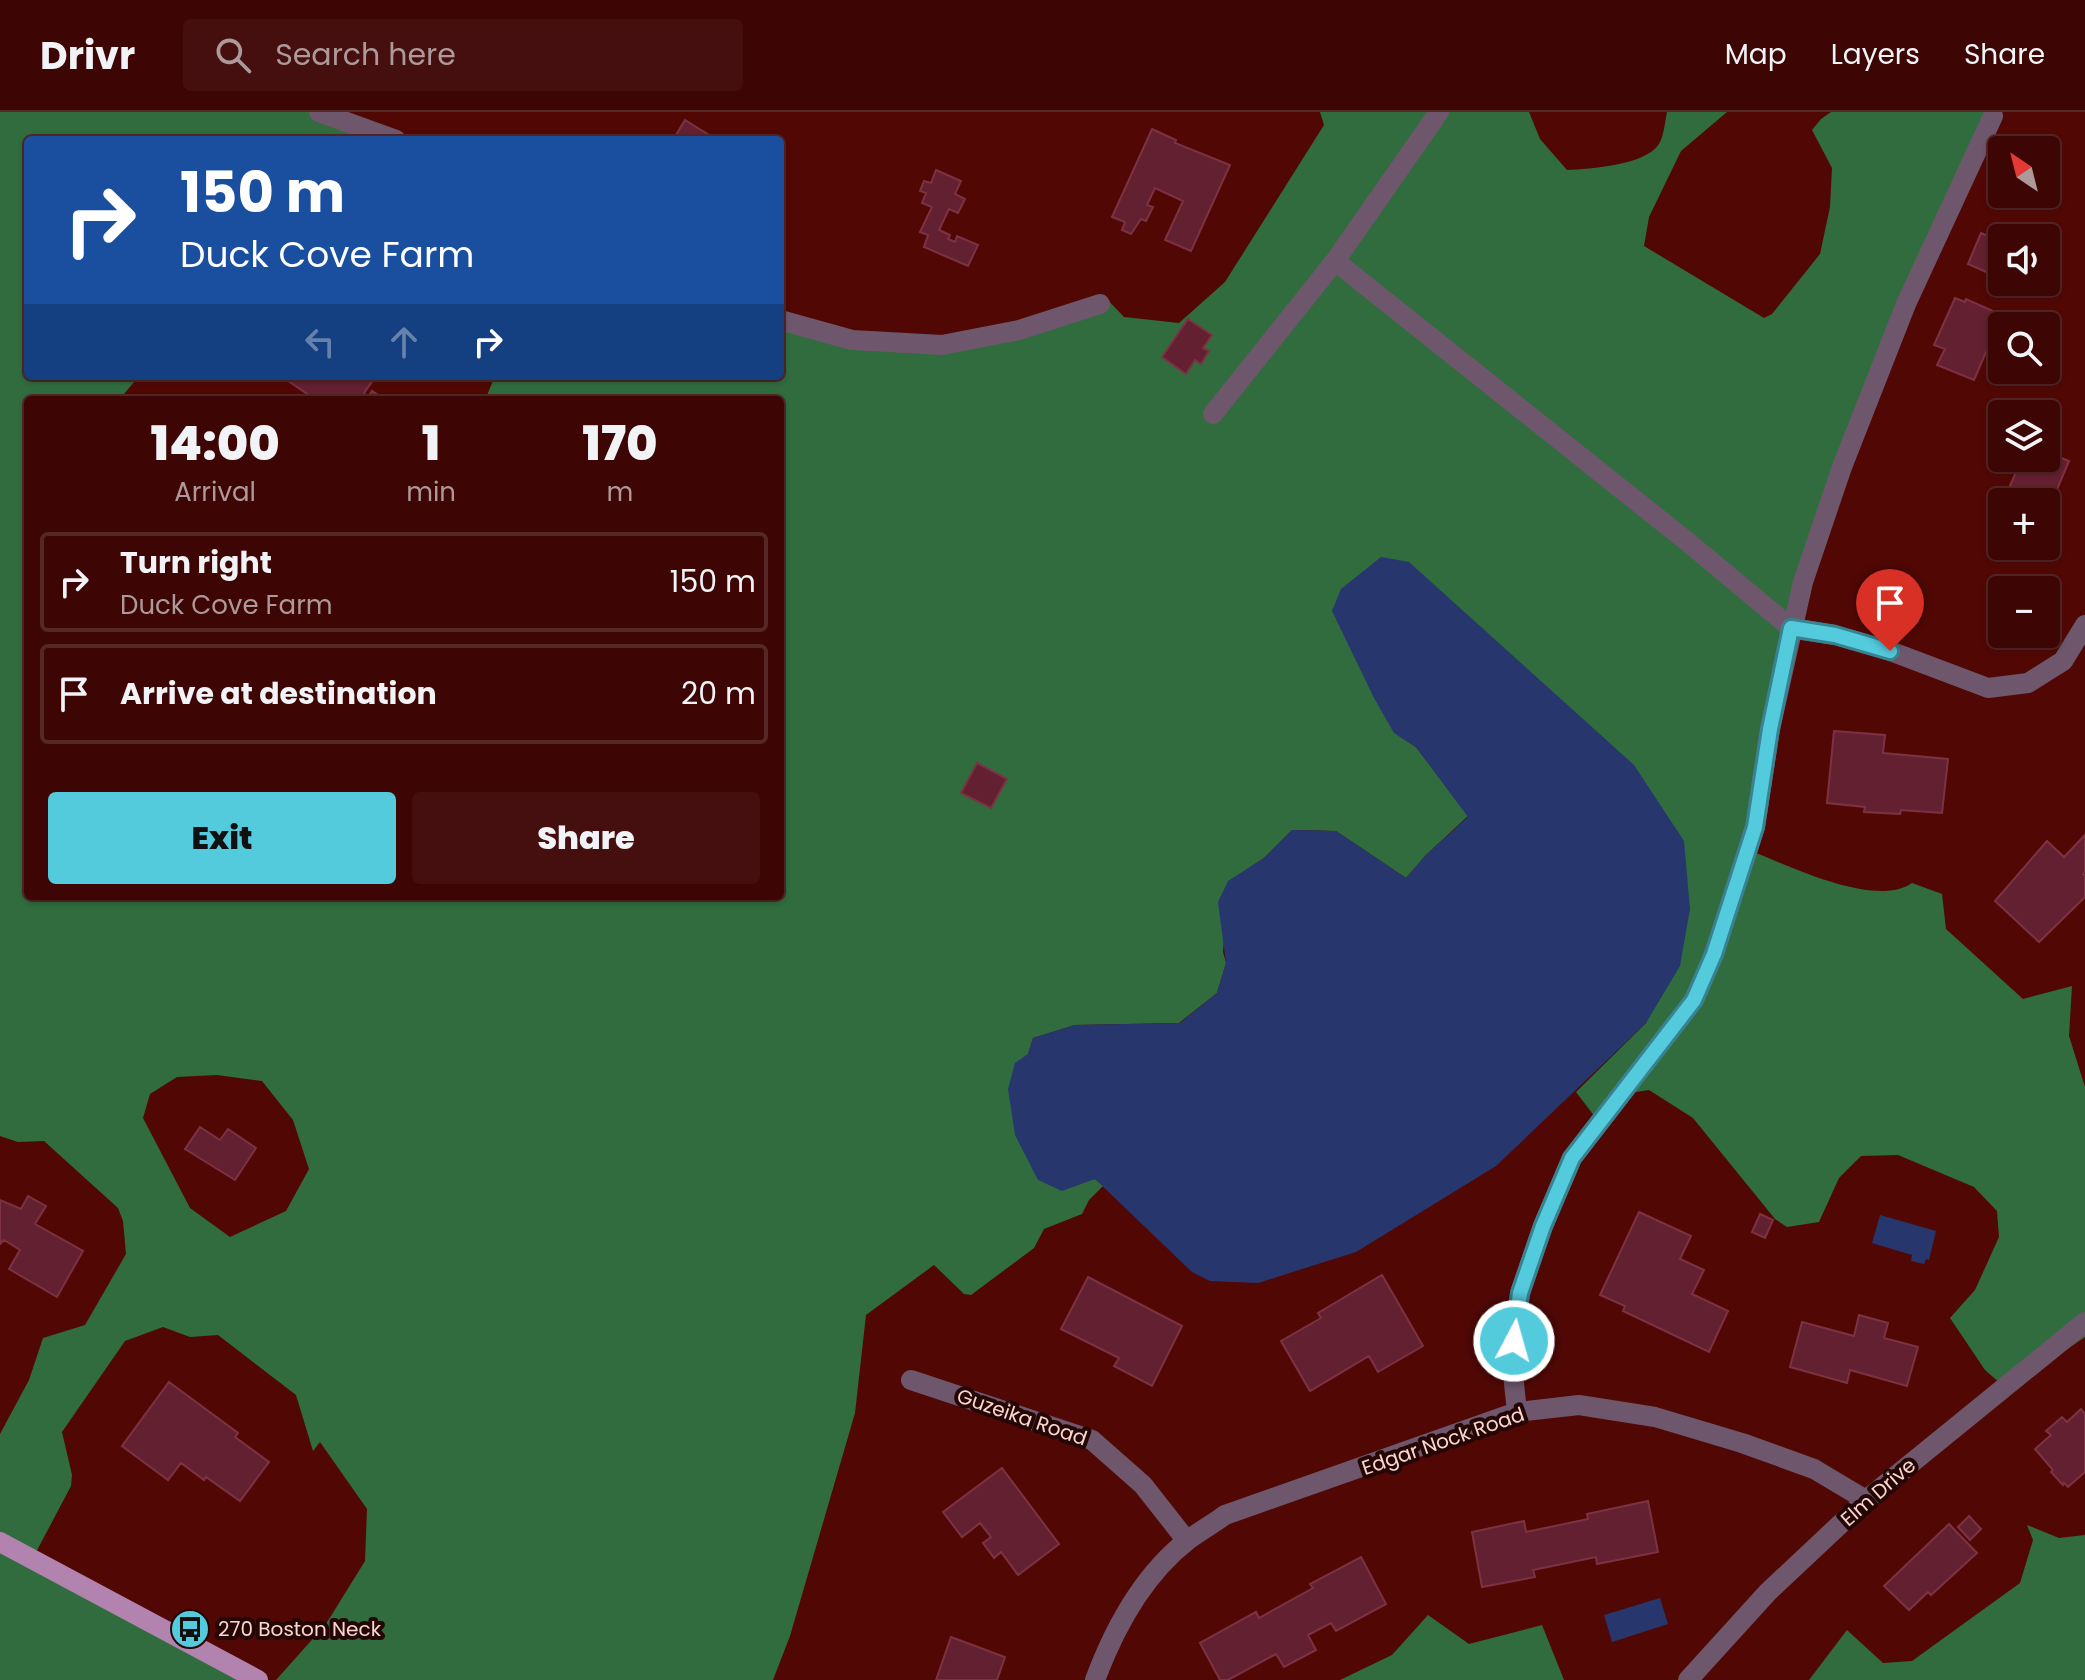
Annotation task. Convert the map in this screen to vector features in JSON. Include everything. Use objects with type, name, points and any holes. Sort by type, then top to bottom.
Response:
[{"type":"main road","points":[[0,1542],[258,1680]]},
{"type":"street","points":[[319,112],[385,136]]},
{"type":"street","points":[[1213,414],[1335,261],[1439,112]]},
{"type":"street","points":[[1517,1412],[1512,1364],[1520,1293],[1543,1226],[1572,1158],[1694,1000],[1714,954],[1755,827],[1770,729],[1803,582],[1842,467],[1906,304],[1993,113]]},
{"type":"street","points":[[1335,261],[1791,628],[1835,635],[1890,651],[1988,688],[2028,683],[2063,661],[2085,625]]},
{"type":"street","points":[[784,321],[852,340],[942,345],[1019,330],[1100,304]]},
{"type":"street","name":"Elm Drive","points":[[1688,1680],[1768,1592],[1866,1500],[2085,1322]]},
{"type":"street","name":"Guzeika Road","points":[[911,1380],[1092,1440],[1143,1485],[1187,1541]]},
{"type":"street","name":"Edgar Nock Road","points":[[1095,1680],[1107,1647],[1148,1580],[1187,1541],[1225,1515],[1517,1412],[1579,1405],[1655,1417],[1814,1469],[1866,1500]]},
{"type":"green space","points":[[0,112],[324,112],[387,136],[24,136],[24,380],[136,380],[122,396],[24,396],[24,900],[784,900],[784,396],[487,396],[493,380],[784,380],[784,320],[818,331],[944,343],[1104,296],[1124,317],[1179,323],[1225,282],[1324,125],[1320,112],[1529,112],[1540,139],[1567,170],[1617,164],[1642,157],[1661,141],[1667,112],[1727,112],[1681,151],[1649,217],[1644,246],[1764,318],[1772,314],[1820,254],[1830,207],[1832,168],[1812,130],[1821,119],[1831,112],[1990,112],[1836,467],[1749,850],[1808,874],[1854,888],[1896,890],[1912,883],[1942,894],[1946,929],[2023,999],[2072,986],[2069,1036],[2085,1087],[2085,1337],[2008,1390],[1985,1370],[1950,1318],[1975,1290],[1999,1237],[1997,1211],[1974,1187],[1898,1155],[1861,1156],[1839,1178],[1819,1222],[1787,1227],[1775,1219],[1693,1118],[1649,1090],[1617,1095],[1595,1117],[1576,1092],[1646,1023],[1690,909],[1394,733],[1416,747],[1468,816],[1406,878],[1336,831],[1292,830],[1264,858],[1228,882],[1223,952],[1226,963],[1217,993],[1179,1023],[1075,1025],[1033,1038],[1028,1054],[1095,1179],[1103,1186],[1089,1200],[1082,1214],[1044,1229],[1034,1248],[971,1295],[964,1294],[934,1265],[866,1315],[855,1413],[790,1636],[773,1680],[276,1680],[326,1624],[365,1561],[367,1509],[320,1442],[313,1451],[296,1395],[218,1335],[190,1337],[163,1327],[125,1341],[62,1432],[72,1475],[71,1486],[33,1558],[259,1680],[0,1680],[0,1434],[29,1380],[43,1338],[85,1325],[126,1254],[123,1221],[118,1208],[44,1141],[18,1142],[0,1136]],"holes":[[[217,1075],[262,1081],[293,1120],[309,1169],[286,1211],[230,1237],[190,1208],[143,1118],[150,1094],[177,1077]]]},
{"type":"green space","points":[[2027,1525],[2059,1538],[2085,1535],[2085,1680],[1809,1680],[1847,1630],[1883,1663],[1912,1661],[2020,1583],[2033,1540]]},
{"type":"green space","points":[[1428,1615],[1469,1644],[1542,1625],[1564,1680],[1340,1680],[1392,1655]]},
{"type":"water","points":[[1381,557],[1409,562],[1634,765],[1684,841],[1690,909],[1680,966],[1646,1023],[1496,1166],[1356,1252],[1258,1283],[1210,1281],[1192,1272],[1095,1179],[1062,1191],[1038,1180],[1015,1135],[1008,1089],[1015,1063],[1028,1054],[1033,1038],[1075,1025],[1180,1023],[1217,993],[1226,963],[1218,902],[1228,881],[1264,858],[1292,830],[1336,831],[1406,878],[1468,817],[1416,747],[1394,733],[1332,611],[1341,589]]},
{"type":"water","points":[[1880,1215],[1936,1231],[1929,1260],[1926,1259],[1924,1264],[1911,1261],[1912,1255],[1872,1243]]},
{"type":"water","points":[[1660,1598],[1668,1624],[1612,1642],[1604,1615]]},
{"type":"building","points":[[685,120],[711,136],[675,136]]},
{"type":"building","points":[[1152,129],[1176,140],[1175,143],[1230,165],[1191,251],[1165,240],[1183,201],[1155,188],[1147,205],[1153,207],[1146,221],[1141,219],[1131,234],[1122,230],[1125,222],[1112,217]]},
{"type":"building","points":[[936,170],[961,181],[955,194],[965,199],[958,213],[949,209],[939,230],[950,235],[948,239],[955,242],[957,236],[978,245],[968,266],[924,247],[928,235],[920,232],[932,207],[922,203],[926,193],[920,191],[924,181],[931,183]]},
{"type":"building","points":[[1981,233],[1988,236],[1988,273],[1968,264]]},
{"type":"building","points":[[1955,298],[1965,302],[1966,299],[1995,312],[1988,312],[1988,348],[1974,380],[1937,365],[1945,349],[1934,345]]},
{"type":"building","points":[[1188,319],[1212,335],[1203,348],[1209,351],[1201,364],[1195,360],[1186,374],[1162,357]]},
{"type":"building","points":[[287,380],[373,380],[364,393],[367,396],[310,396]]},
{"type":"building","points":[[2060,457],[2069,461],[2058,488],[2009,488],[2016,472],[2060,472]]},
{"type":"building","points":[[1834,731],[1885,735],[1883,753],[1948,759],[1942,813],[1901,810],[1900,814],[1864,812],[1865,807],[1827,803]]},
{"type":"building","points":[[977,763],[1007,779],[991,808],[961,793]]},
{"type":"building","points":[[2085,835],[2085,897],[2039,942],[1995,901],[2047,841],[2064,857]]},
{"type":"building","points":[[200,1127],[220,1140],[228,1129],[256,1148],[235,1180],[185,1149]]},
{"type":"building","points":[[28,1196],[46,1206],[35,1224],[83,1251],[57,1297],[9,1269],[20,1250],[4,1240],[0,1244],[0,1200],[21,1209]]},
{"type":"building","points":[[1639,1212],[1691,1236],[1680,1259],[1704,1270],[1692,1294],[1728,1311],[1709,1352],[1623,1311],[1625,1306],[1600,1295]]},
{"type":"building","points":[[1760,1214],[1773,1220],[1765,1238],[1752,1232]]},
{"type":"building","points":[[1382,1275],[1423,1346],[1378,1372],[1369,1356],[1310,1391],[1281,1341],[1321,1318],[1318,1313]]},
{"type":"building","points":[[1088,1277],[1182,1326],[1152,1386],[1114,1366],[1119,1358],[1061,1329]]},
{"type":"building","points":[[1859,1315],[1888,1323],[1884,1338],[1918,1347],[1907,1386],[1850,1370],[1847,1383],[1790,1367],[1802,1322],[1854,1336]]},
{"type":"building","points":[[169,1382],[238,1433],[235,1437],[269,1462],[240,1501],[181,1463],[168,1480],[122,1446]]},
{"type":"building","points":[[2081,1409],[2085,1414],[2085,1472],[2068,1487],[2051,1472],[2053,1470],[2035,1449],[2051,1435],[2046,1431],[2062,1417],[2067,1422]]},
{"type":"building","points":[[1002,1468],[1059,1544],[1018,1575],[1001,1552],[994,1558],[983,1543],[991,1537],[980,1523],[962,1537],[943,1512]]},
{"type":"building","points":[[1648,1501],[1658,1552],[1597,1564],[1596,1557],[1533,1570],[1535,1577],[1482,1587],[1472,1532],[1524,1521],[1526,1532],[1588,1519],[1587,1514]]},
{"type":"building","points":[[1969,1516],[1981,1529],[1970,1540],[1958,1527]]},
{"type":"building","points":[[1949,1524],[1977,1553],[1931,1595],[1928,1592],[1909,1610],[1884,1586]]},
{"type":"building","points":[[1361,1557],[1386,1604],[1336,1631],[1331,1623],[1308,1635],[1316,1650],[1284,1667],[1276,1654],[1228,1680],[1220,1680],[1200,1643],[1256,1612],[1259,1618],[1313,1588],[1310,1584]]},
{"type":"building","points":[[951,1637],[1005,1657],[997,1680],[936,1680]]},
{"type":"place","name":"270 Boston Neck","points":[[190,1629]]},
{"type":"route","points":[[1514,1341],[1520,1293],[1543,1226],[1572,1158],[1694,1000],[1714,954],[1755,827],[1770,729],[1791,628],[1835,635],[1890,651]]}]
